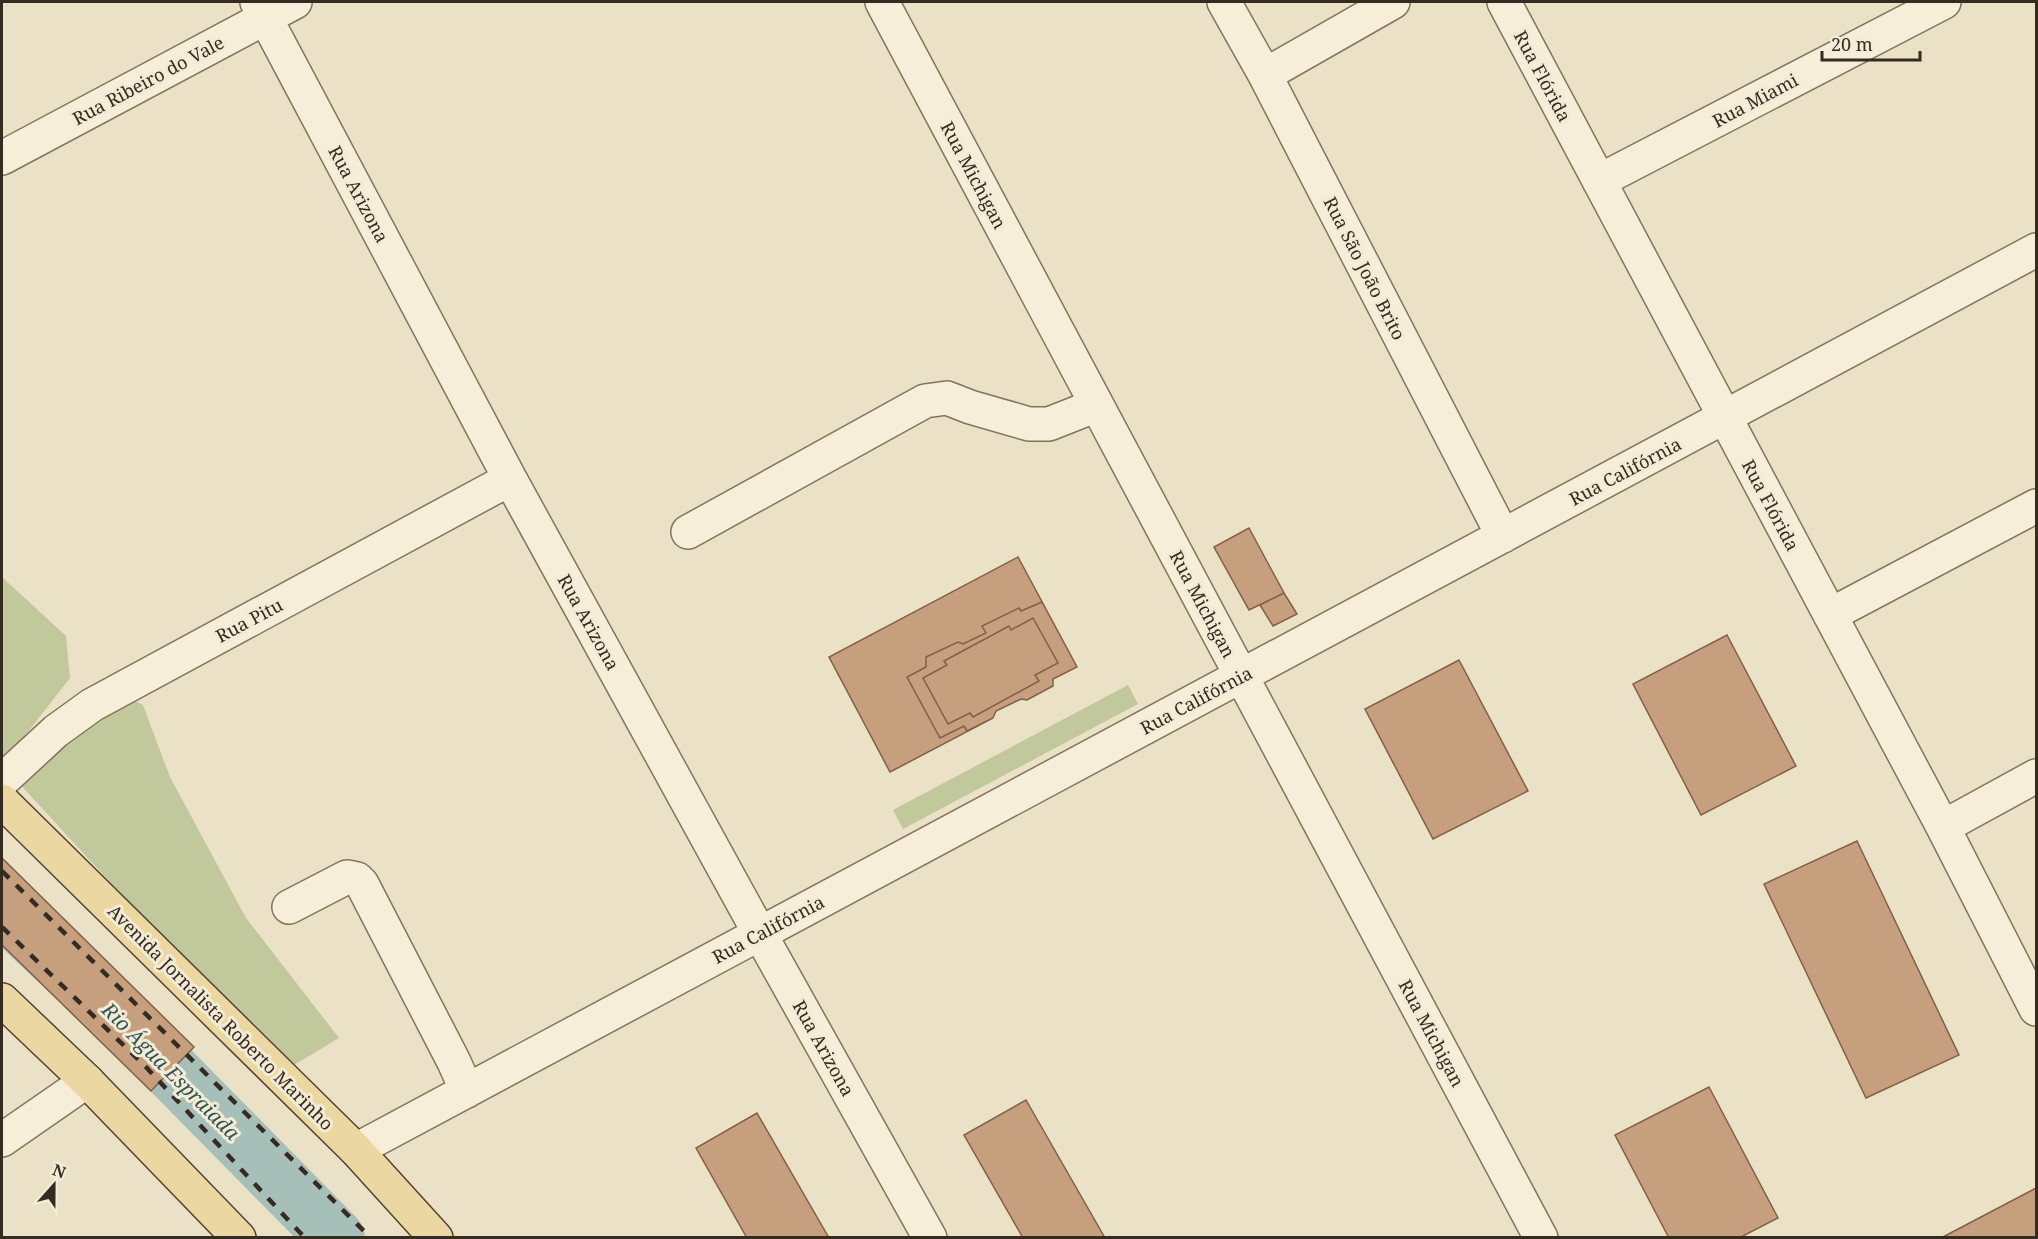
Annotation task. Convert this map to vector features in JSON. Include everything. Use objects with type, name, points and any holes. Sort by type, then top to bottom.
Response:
[{"type":"main road","name":"Avenida Jornalista Roberto Marinho","points":[[2,801],[356,1150],[436,1238]]},
{"type":"main road","points":[[2,999],[87,1081],[239,1238]]},
{"type":"street","name":"Rua Ribeiro do Vale","points":[[2,158],[261,9],[295,2]]},
{"type":"street","name":"Rua Michigan","points":[[882,2],[1541,1238]]},
{"type":"street","name":"Rua São João Brito","points":[[1224,2],[1265,75],[1503,536]]},
{"type":"street","points":[[1265,75],[1393,2]]},
{"type":"street","name":"Rua Flórida","points":[[1504,2],[1943,827],[2037,1010]]},
{"type":"street","name":"Rua Miami","points":[[1599,181],[1944,2]]},
{"type":"street","name":"Rua Arizona","points":[[261,9],[510,479],[930,1238]]},
{"type":"street","name":"Rua Califórnia","points":[[356,1150],[2037,250]]},
{"type":"street","points":[[688,532],[926,401],[947,398],[970,407],[1029,423],[1049,424],[1097,405]]},
{"type":"street","name":"Rua Pitu","points":[[2,781],[56,731],[92,705],[510,479]]},
{"type":"street","points":[[1830,615],[2037,506]]},
{"type":"street","points":[[1943,827],[2037,776]]},
{"type":"street","points":[[289,907],[347,876],[357,879],[362,884],[466,1091]]},
{"type":"street","points":[[2,1140],[87,1081]]},
{"type":"green space","points":[[2,577],[66,636],[70,678],[2,765]]},
{"type":"green space","points":[[1128,685],[1138,704],[903,829],[893,810]]},
{"type":"green space","points":[[126,696],[143,705],[170,777],[246,918],[339,1038],[284,1071],[16,780]]},
{"type":"building","points":[[1249,528],[1284,593],[1249,610],[1214,547]]},
{"type":"building","points":[[1018,557],[1077,667],[1053,679],[1053,686],[1027,700],[1021,699],[996,711],[993,718],[890,772],[829,657]]},
{"type":"building","points":[[1284,593],[1297,614],[1273,626],[1260,605]]},
{"type":"building","points":[[1042,602],[1077,667],[1053,679],[1053,686],[1027,700],[1021,699],[996,711],[993,718],[967,731],[964,726],[940,738],[907,677],[926,667],[926,657],[958,642],[963,644],[986,633],[982,626],[1019,608],[1021,611]]},
{"type":"building","points":[[1033,618],[1058,663],[1035,675],[1039,681],[973,717],[970,713],[948,724],[923,678],[947,665],[944,661],[1009,626],[1011,630]]},
{"type":"building","points":[[1727,635],[1796,766],[1701,815],[1633,684]]},
{"type":"building","points":[[1459,660],[1528,791],[1433,839],[1365,709]]},
{"type":"building","points":[[1857,841],[1959,1055],[1866,1098],[1764,884]]},
{"type":"building","points":[[2,858],[194,1047],[151,1091],[2,945]]},
{"type":"building","points":[[1709,1087],[1778,1218],[1739,1238],[1669,1238],[1615,1135]]},
{"type":"building","points":[[1026,1100],[1105,1238],[1023,1238],[964,1135]]},
{"type":"building","points":[[757,1113],[829,1238],[747,1238],[696,1148]]},
{"type":"building","points":[[2036,1188],[2036,1238],[1941,1238]]},
{"type":"waterway","name":"Rio Água Espraiada","points":[[2,908],[116,1015],[336,1238]]},
{"type":"railway","points":[[2,871],[371,1238]]},
{"type":"railway","points":[[2,927],[146,1067],[305,1238]]}]
